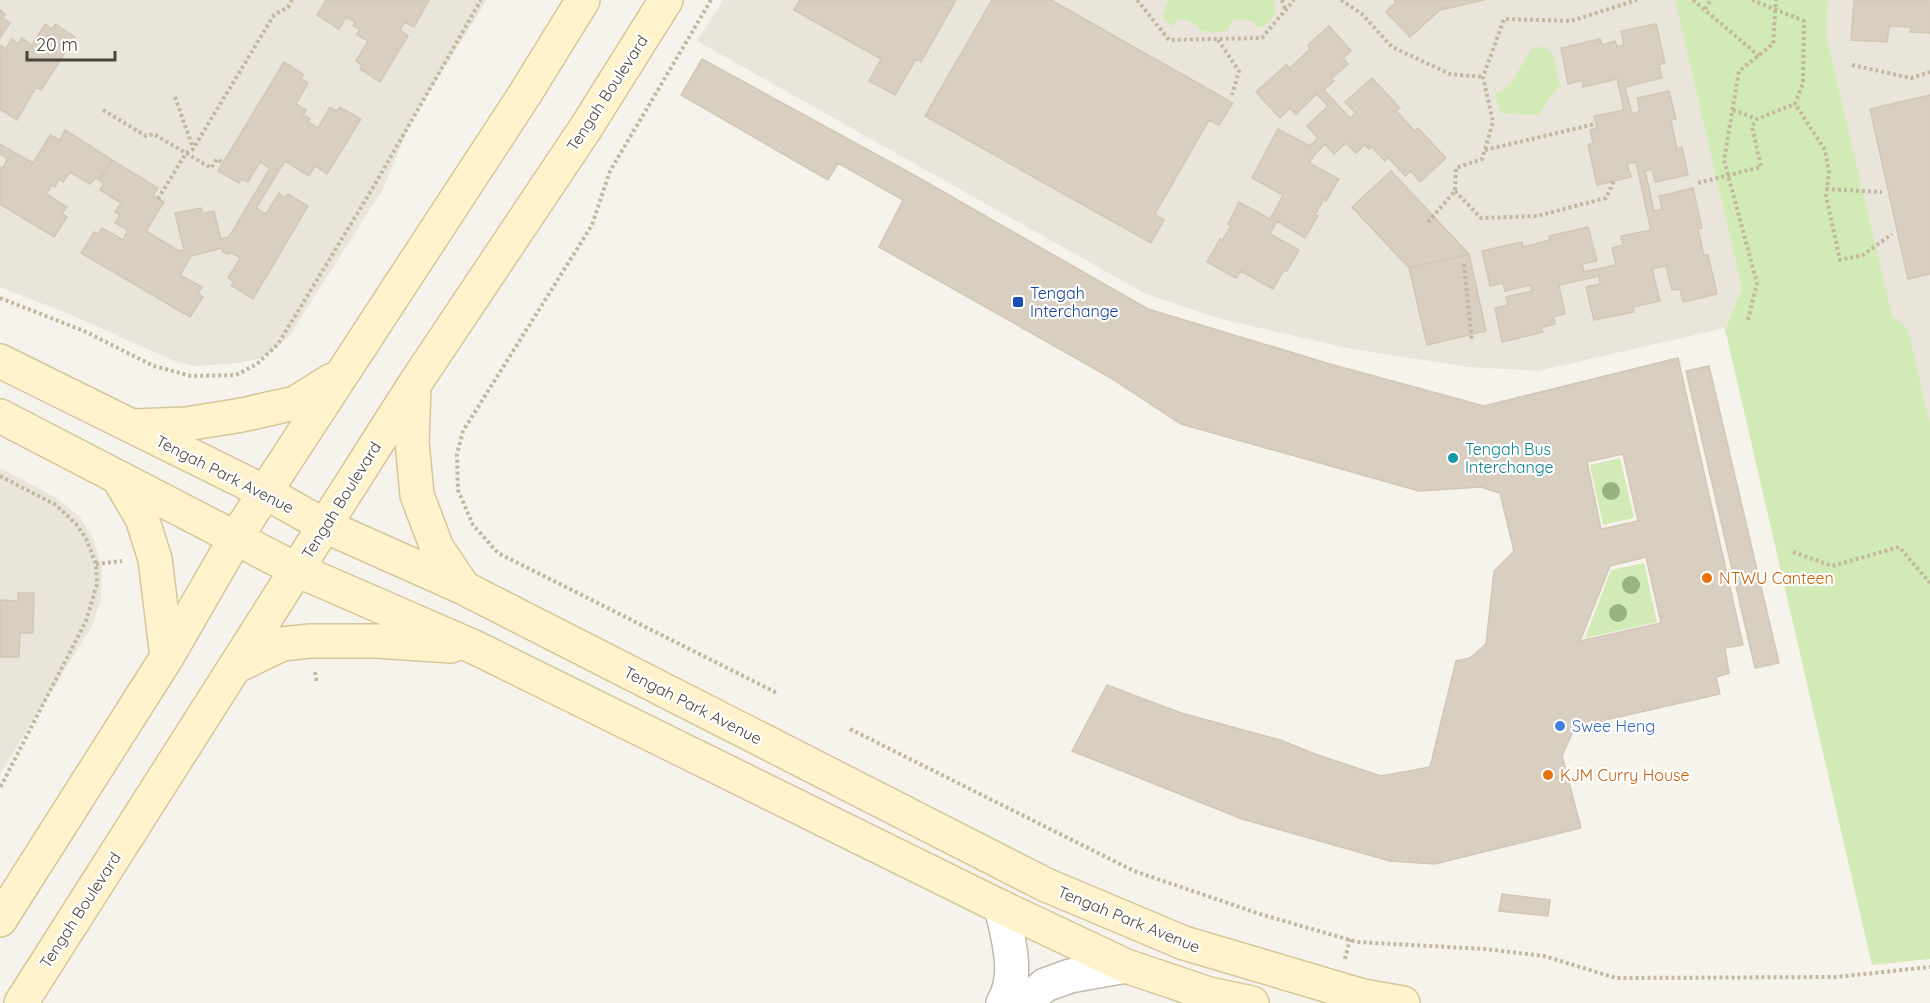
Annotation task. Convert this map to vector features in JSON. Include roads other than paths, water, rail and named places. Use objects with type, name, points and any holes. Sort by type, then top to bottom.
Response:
[{"type":"street","points":[[0,920],[167,657],[235,539],[339,376],[525,94],[583,0]]},
{"type":"street","name":"Tengah Boulevard","points":[[21,1003],[414,385],[587,126],[666,0]]},
{"type":"street","name":"Tengah Park Avenue","points":[[0,361],[265,492],[325,526],[464,588],[1046,885],[1184,943],[1363,996],[1403,1003]]},
{"type":"street","points":[[130,426],[186,424],[295,403],[339,376]]},
{"type":"street","points":[[414,385],[411,442],[417,495],[437,548],[464,588]]},
{"type":"street","points":[[0,416],[297,570],[474,647],[1001,907],[1126,966],[1209,994],[1252,1003]]},
{"type":"street","points":[[119,478],[142,518],[154,559],[167,657]]},
{"type":"street","points":[[237,666],[282,644],[310,641],[376,641],[474,647]]},
{"type":"street","points":[[1001,907],[1012,955],[1010,992],[1003,1003]]},
{"type":"street","points":[[1024,1003],[1046,985],[1070,976],[1126,966]]},
{"type":"place","name":"Tengah Interchange","points":[[1018,302]]},
{"type":"place","name":"Tengah Bus Interchange","points":[[1453,458]]},
{"type":"place","name":"NTWU Canteen","points":[[1707,578]]},
{"type":"place","name":"Swee Heng","points":[[1560,726]]},
{"type":"place","name":"KJM Curry House","points":[[1548,775]]}]
